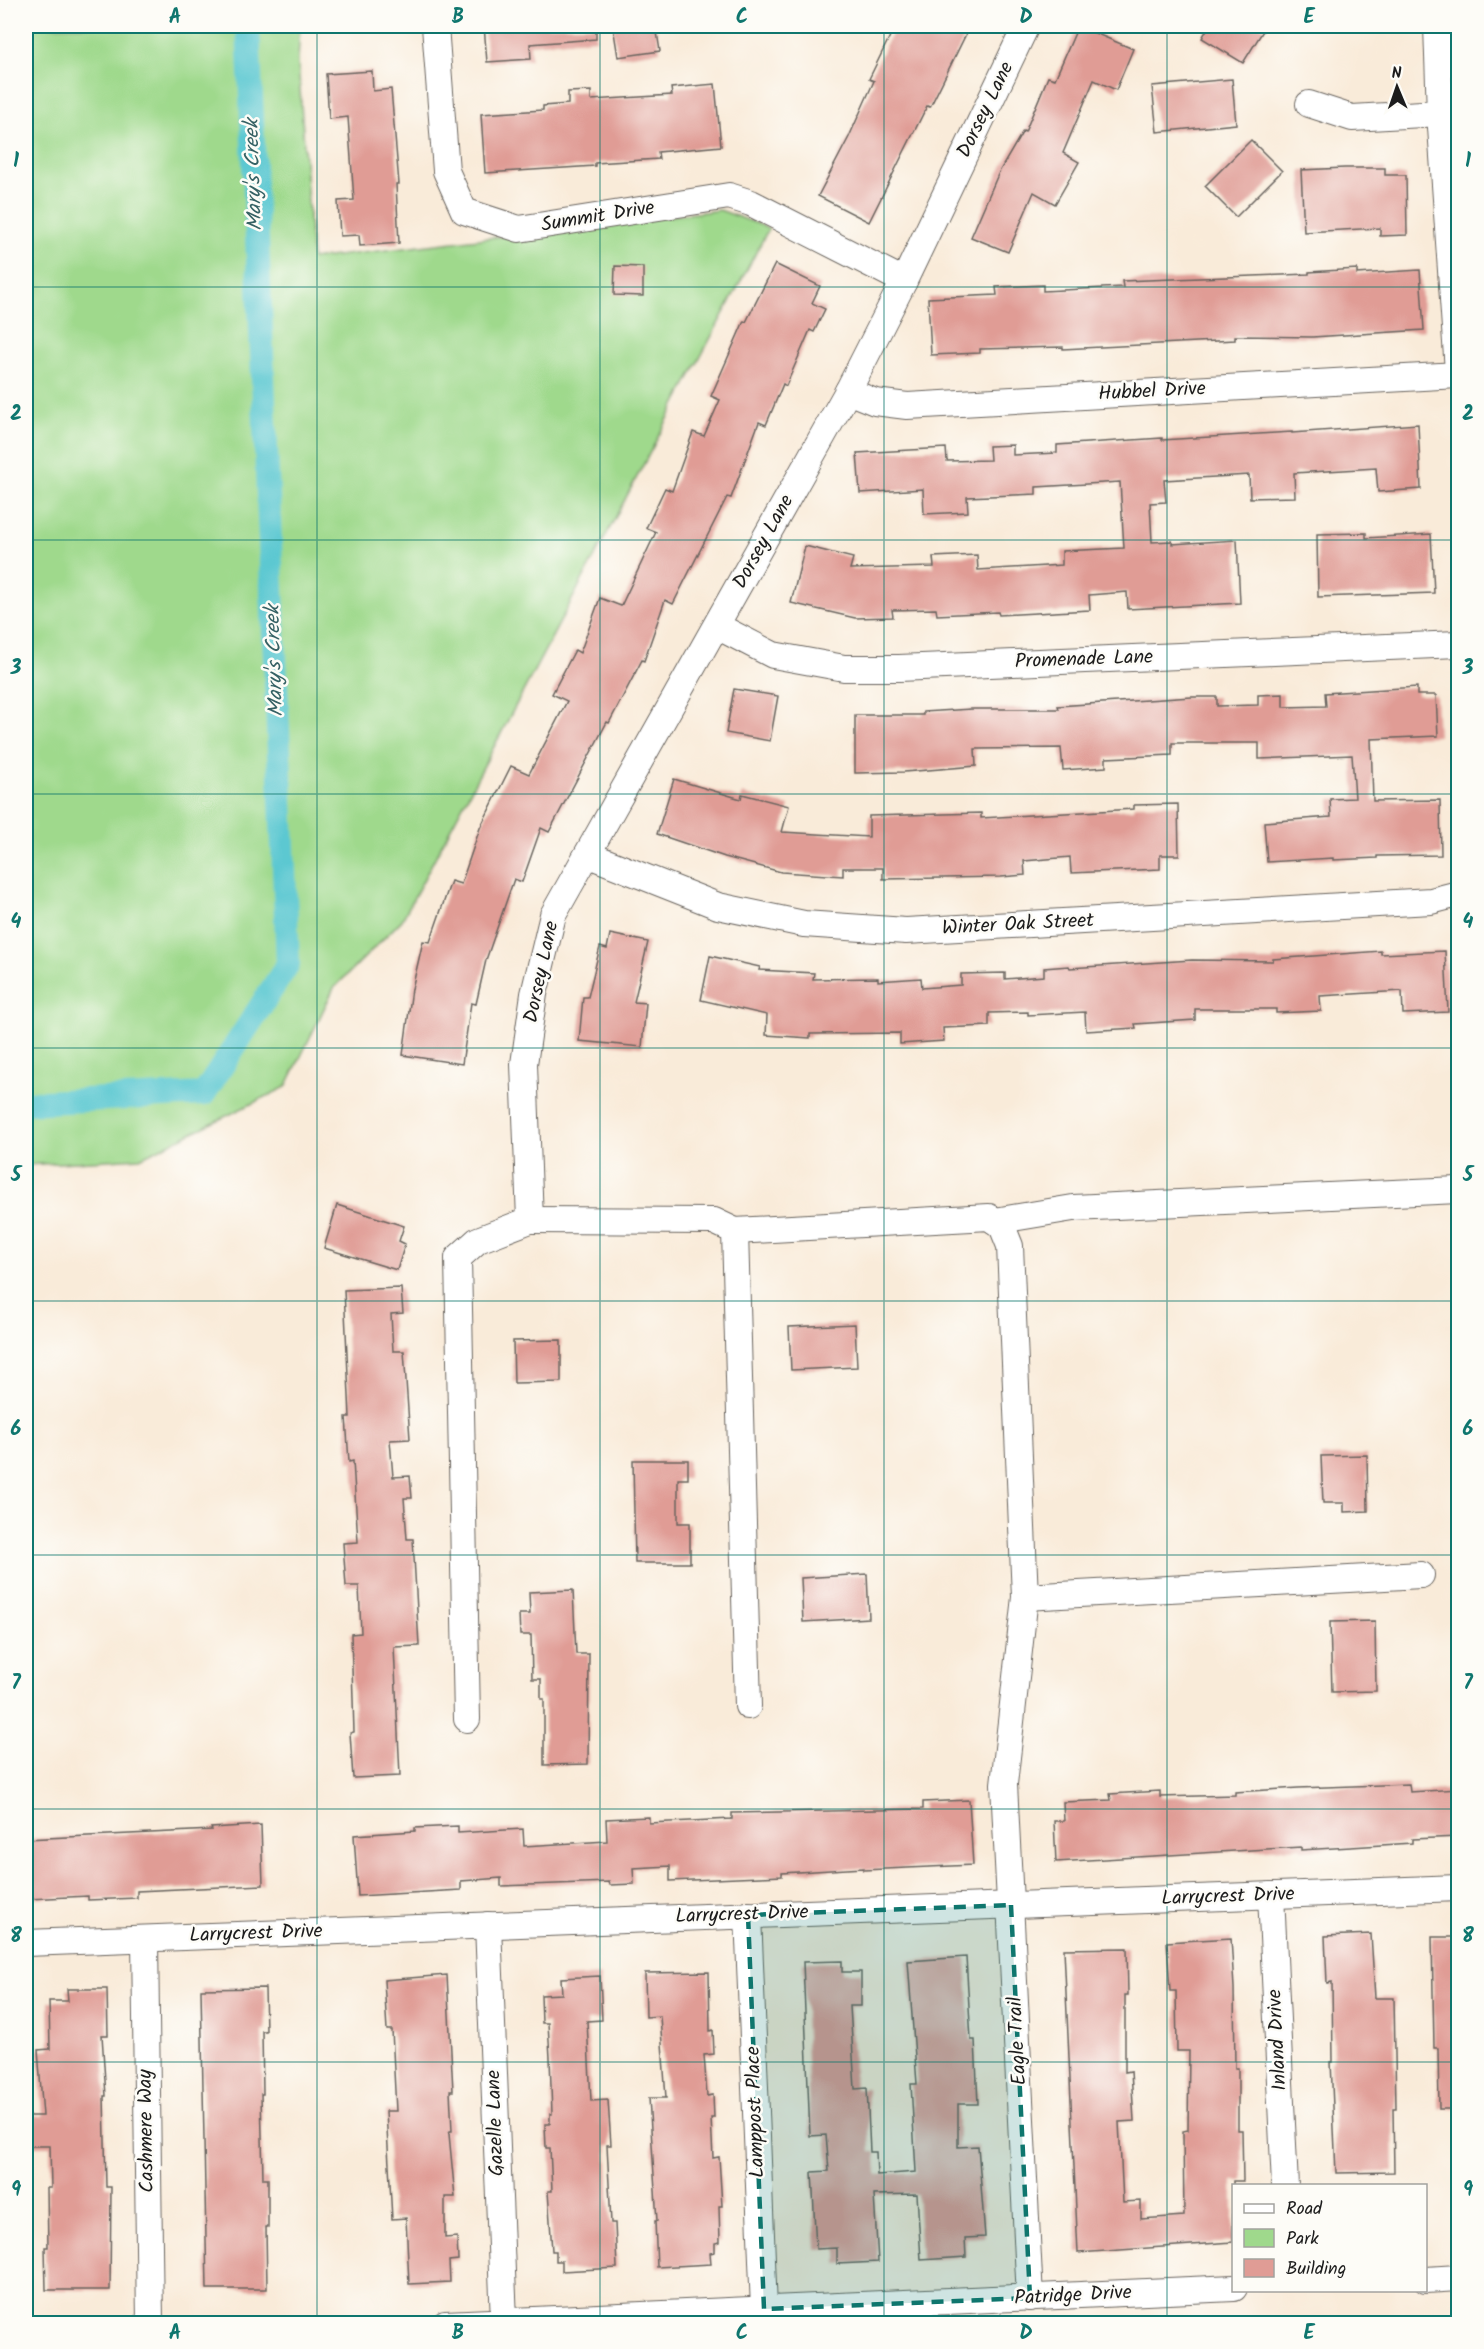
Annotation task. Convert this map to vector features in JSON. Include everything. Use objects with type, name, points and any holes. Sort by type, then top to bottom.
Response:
[{"type":"street","name":"Summit Drive","points":[[435,26],[446,171],[464,211],[519,229],[729,196],[751,203],[904,281]]},
{"type":"street","name":"Dorsey Lane","points":[[530,1220],[524,1064],[534,994],[553,915],[848,391],[904,281],[1026,26]]},
{"type":"street","points":[[1437,26],[1440,113],[1458,370]]},
{"type":"street","points":[[1309,104],[1352,118],[1440,113]]},
{"type":"street","name":"Hubbel Drive","points":[[848,391],[875,402],[907,406],[1458,375]]},
{"type":"street","name":"Promenade Lane","points":[[717,626],[772,655],[844,668],[1458,644]]},
{"type":"street","name":"Winter Oak Street","points":[[588,855],[718,906],[804,924],[906,931],[1431,901],[1458,894]]},
{"type":"street","points":[[467,1719],[458,1258],[478,1240],[530,1220],[714,1221],[735,1231],[989,1217],[995,1221],[1073,1208],[1458,1190]]},
{"type":"street","name":"Eagle Trail","points":[[995,1221],[1002,1226],[1010,1246],[1026,1597],[1004,1784],[1030,2298]]},
{"type":"street","points":[[735,1231],[748,1706]]},
{"type":"street","points":[[1026,1597],[1421,1575]]},
{"type":"street","name":"Larrycrest Drive","points":[[26,1943],[1458,1888]]},
{"type":"street","name":"Inland Drive","points":[[1271,1895],[1285,2184]]},
{"type":"street","name":"Lamppost Place","points":[[748,1915],[764,2309]]},
{"type":"street","name":"Gazelle Lane","points":[[488,1925],[504,2321]]},
{"type":"street","name":"Cashmere Way","points":[[145,1939],[150,2324]]},
{"type":"street","points":[[1427,2280],[1458,2278]]},
{"type":"street","name":"Patridge Drive","points":[[445,2324],[1232,2288]]},
{"type":"highlighted area","points":[[1011,1905],[1030,2298],[764,2309],[748,1915]]},
{"type":"green space","points":[[26,26],[300,26],[298,61],[312,259],[720,210],[769,228],[402,920],[334,988],[286,1087],[140,1158],[26,1165]]},
{"type":"building","points":[[484,26],[596,26],[596,39],[530,44],[531,59],[487,62]]},
{"type":"building","points":[[613,26],[656,26],[660,51],[618,57]]},
{"type":"building","points":[[895,26],[970,26],[869,222],[818,196],[849,137],[874,81],[869,79]]},
{"type":"building","points":[[1078,26],[1133,49],[1116,90],[1094,80],[1063,153],[1079,162],[1055,204],[1034,192],[1008,252],[971,237],[999,172],[1023,131],[1025,132],[1048,77],[1055,79]]},
{"type":"building","points":[[1209,26],[1266,26],[1243,63],[1202,38]]},
{"type":"building","points":[[372,71],[373,91],[391,89],[399,184],[396,184],[399,243],[360,246],[359,235],[340,236],[338,201],[354,200],[348,117],[329,119],[326,74]]},
{"type":"building","points":[[1232,79],[1236,124],[1157,132],[1152,86]]},
{"type":"building","points":[[715,84],[721,146],[658,152],[659,159],[595,163],[595,166],[485,173],[481,114],[543,110],[543,106],[568,104],[568,92],[591,91],[591,100],[672,95],[671,88]]},
{"type":"building","points":[[1251,140],[1282,171],[1236,217],[1205,186]]},
{"type":"building","points":[[1385,168],[1385,175],[1406,175],[1407,235],[1380,236],[1380,228],[1304,232],[1301,170]]},
{"type":"building","points":[[775,264],[820,286],[812,303],[825,309],[814,332],[810,330],[786,386],[783,384],[766,425],[759,422],[731,498],[727,497],[673,604],[665,600],[644,661],[642,660],[609,723],[607,722],[549,832],[541,828],[522,882],[514,879],[486,960],[476,1004],[471,1003],[462,1064],[403,1055],[412,989],[423,941],[430,942],[451,881],[461,884],[480,828],[511,766],[529,774],[567,701],[552,694],[575,650],[580,653],[600,598],[621,606],[656,532],[646,528],[665,488],[672,491],[693,432],[704,436],[720,400],[711,396],[744,321],[746,322]]},
{"type":"building","points":[[615,266],[643,267],[643,296],[614,295]]},
{"type":"building","points":[[1357,269],[1357,274],[1420,270],[1424,330],[1312,337],[1235,336],[1235,340],[1063,349],[1063,347],[980,349],[980,353],[931,355],[928,298],[997,295],[996,287],[1043,285],[1043,291],[1123,287],[1122,281],[1309,274],[1309,272]]},
{"type":"building","points":[[1418,424],[1421,489],[1378,492],[1376,468],[1294,473],[1295,497],[1250,498],[1249,475],[1164,480],[1166,502],[1150,503],[1152,542],[1172,541],[1172,544],[1237,540],[1240,603],[1128,609],[1127,592],[1089,595],[1090,610],[999,615],[998,612],[937,615],[936,609],[892,610],[893,617],[855,618],[791,603],[805,546],[853,558],[850,569],[934,567],[933,557],[977,555],[978,570],[1062,565],[1062,551],[1124,548],[1120,482],[1036,487],[1036,494],[967,497],[968,512],[924,514],[923,489],[860,493],[857,453],[946,448],[947,461],[990,460],[989,446],[1013,445],[1013,455],[1057,453],[1057,445]]},
{"type":"building","points":[[1366,533],[1366,538],[1431,534],[1434,593],[1318,597],[1317,534]]},
{"type":"building","points":[[1417,687],[1417,695],[1436,695],[1438,736],[1371,739],[1373,801],[1440,800],[1441,855],[1267,862],[1264,822],[1331,817],[1330,799],[1355,798],[1352,755],[1259,759],[1259,743],[1172,743],[1172,755],[1106,758],[1106,767],[1063,770],[1061,748],[975,749],[976,766],[904,772],[855,773],[855,715],[923,715],[923,712],[972,709],[1059,709],[1058,706],[1192,697],[1217,697],[1217,706],[1258,705],[1258,695],[1283,694],[1283,707],[1326,706],[1325,693]]},
{"type":"building","points":[[734,689],[778,696],[770,741],[726,733]]},
{"type":"building","points":[[674,779],[741,799],[742,794],[789,806],[782,832],[869,837],[869,816],[981,813],[981,818],[1134,809],[1134,805],[1178,804],[1179,855],[1160,855],[1160,869],[1071,873],[1070,857],[1024,861],[1025,875],[1001,877],[883,879],[883,868],[843,868],[843,876],[781,872],[725,857],[657,834]]},
{"type":"building","points":[[610,934],[648,942],[634,1002],[646,1003],[642,1047],[579,1041],[583,997],[588,997],[600,947],[607,949]]},
{"type":"building","points":[[1381,951],[1381,954],[1445,951],[1448,1012],[1403,1014],[1402,991],[1320,996],[1321,1011],[1276,1013],[1276,1009],[1195,1009],[1195,1020],[1135,1024],[1136,1028],[1086,1031],[1085,1012],[1028,1015],[1028,1012],[989,1013],[989,1026],[943,1028],[944,1041],[900,1044],[900,1033],[810,1034],[810,1038],[766,1035],[767,1015],[701,1000],[710,956],[760,967],[759,970],[814,973],[813,979],[878,978],[878,981],[921,978],[922,988],[961,985],[961,974],[1005,973],[1005,979],[1044,976],[1044,968],[1069,966],[1070,968],[1192,960],[1273,961],[1273,959]]},
{"type":"building","points":[[337,1205],[404,1226],[399,1241],[405,1244],[397,1270],[324,1248]]},
{"type":"building","points":[[401,1288],[403,1313],[391,1314],[393,1351],[404,1351],[410,1439],[390,1440],[393,1477],[410,1476],[412,1498],[404,1498],[407,1539],[413,1539],[419,1646],[394,1647],[400,1776],[353,1778],[350,1733],[354,1732],[351,1634],[361,1633],[359,1586],[346,1586],[343,1543],[358,1542],[353,1461],[349,1462],[346,1417],[350,1417],[344,1290]]},
{"type":"building","points":[[855,1324],[857,1367],[791,1370],[789,1327]]},
{"type":"building","points":[[561,1340],[561,1382],[514,1383],[513,1341]]},
{"type":"building","points":[[1367,1455],[1368,1511],[1344,1512],[1344,1503],[1323,1503],[1321,1456]]},
{"type":"building","points":[[633,1460],[688,1460],[688,1479],[678,1479],[678,1523],[690,1523],[690,1563],[635,1563]]},
{"type":"building","points":[[867,1574],[869,1618],[803,1622],[801,1578]]},
{"type":"building","points":[[573,1590],[576,1654],[589,1654],[588,1764],[544,1765],[544,1699],[541,1699],[541,1679],[532,1679],[531,1635],[520,1635],[519,1614],[530,1614],[529,1592]]},
{"type":"building","points":[[1375,1621],[1376,1691],[1332,1692],[1330,1622]]},
{"type":"building","points":[[1409,1784],[1410,1792],[1458,1789],[1458,1837],[1412,1839],[1412,1843],[1351,1847],[1301,1850],[1301,1847],[1056,1862],[1054,1821],[1064,1821],[1063,1802],[1111,1800],[1110,1794],[1160,1791],[1160,1797],[1235,1795],[1235,1792],[1298,1788]]},
{"type":"building","points":[[969,1800],[973,1865],[863,1870],[863,1868],[782,1873],[782,1876],[670,1881],[670,1866],[633,1868],[634,1884],[610,1885],[609,1882],[501,1886],[501,1878],[461,1881],[461,1890],[358,1896],[354,1835],[458,1826],[458,1833],[523,1829],[524,1846],[607,1841],[606,1819],[649,1817],[649,1823],[732,1819],[732,1813],[923,1809],[923,1802]]},
{"type":"building","points":[[261,1825],[263,1885],[137,1891],[137,1898],[88,1900],[88,1896],[29,1899],[26,1839],[212,1830],[211,1828]]},
{"type":"building","points":[[1371,1934],[1375,1998],[1394,1998],[1396,2108],[1393,2108],[1394,2172],[1336,2173],[1331,2062],[1333,2062],[1332,1982],[1327,1983],[1325,1936]]},
{"type":"building","points":[[1432,1937],[1458,1937],[1458,2109],[1439,2109],[1438,2048],[1434,2048]]},
{"type":"building","points":[[1231,1938],[1235,2068],[1238,2068],[1238,2130],[1242,2130],[1243,2181],[1233,2181],[1232,2184],[1232,2242],[1078,2253],[1064,1949],[1127,1948],[1125,2072],[1131,2071],[1134,2121],[1119,2122],[1123,2202],[1141,2201],[1141,2219],[1184,2216],[1183,2131],[1188,2130],[1189,2051],[1177,2051],[1176,1991],[1170,1991],[1167,1942]]},
{"type":"building","points":[[966,1957],[971,2040],[975,2040],[978,2104],[958,2104],[958,2147],[978,2146],[985,2237],[965,2238],[966,2257],[921,2260],[917,2194],[874,2195],[878,2262],[837,2264],[837,2248],[816,2249],[812,2172],[829,2171],[826,2135],[810,2136],[803,1962],[842,1961],[842,1972],[861,1972],[861,2006],[850,2006],[855,2089],[867,2088],[870,2152],[876,2152],[877,2175],[916,2172],[911,2084],[917,2084],[908,1961]]},
{"type":"building","points":[[709,1972],[710,2031],[713,2030],[714,2054],[704,2055],[707,2096],[713,2095],[714,2118],[711,2118],[713,2158],[719,2157],[722,2206],[719,2206],[720,2242],[715,2243],[715,2252],[710,2253],[711,2264],[657,2267],[655,2221],[657,2221],[649,2098],[666,2098],[660,2016],[646,2017],[645,1973]]},
{"type":"building","points":[[447,1975],[453,2091],[450,2091],[452,2131],[449,2134],[455,2197],[445,2197],[445,2238],[457,2237],[458,2260],[449,2261],[450,2282],[409,2284],[406,2218],[392,2219],[386,2111],[396,2111],[392,2030],[387,2030],[384,1980]]},
{"type":"building","points":[[600,1976],[602,2020],[587,2021],[591,2101],[608,2100],[611,2145],[607,2145],[611,2223],[615,2223],[617,2268],[562,2271],[562,2261],[556,2261],[556,2251],[552,2251],[548,2191],[552,2191],[550,2148],[546,2148],[545,2124],[550,2124],[550,2114],[552,2114],[550,2058],[548,2023],[542,2023],[541,1995],[562,1994],[561,1978]]},
{"type":"building","points":[[265,1988],[266,2031],[262,2031],[263,2094],[261,2094],[263,2179],[268,2179],[267,2289],[207,2289],[201,1989]]},
{"type":"building","points":[[67,1989],[107,1989],[108,2035],[102,2035],[106,2096],[104,2096],[106,2187],[111,2187],[110,2290],[46,2290],[45,2247],[48,2247],[47,2188],[51,2188],[50,2146],[28,2146],[28,2116],[43,2116],[38,2050],[50,2049],[49,2001],[68,2001]]},
{"type":"waterway","name":"Mary's Creek","points":[[26,1103],[204,1094],[288,964],[248,26]]}]
